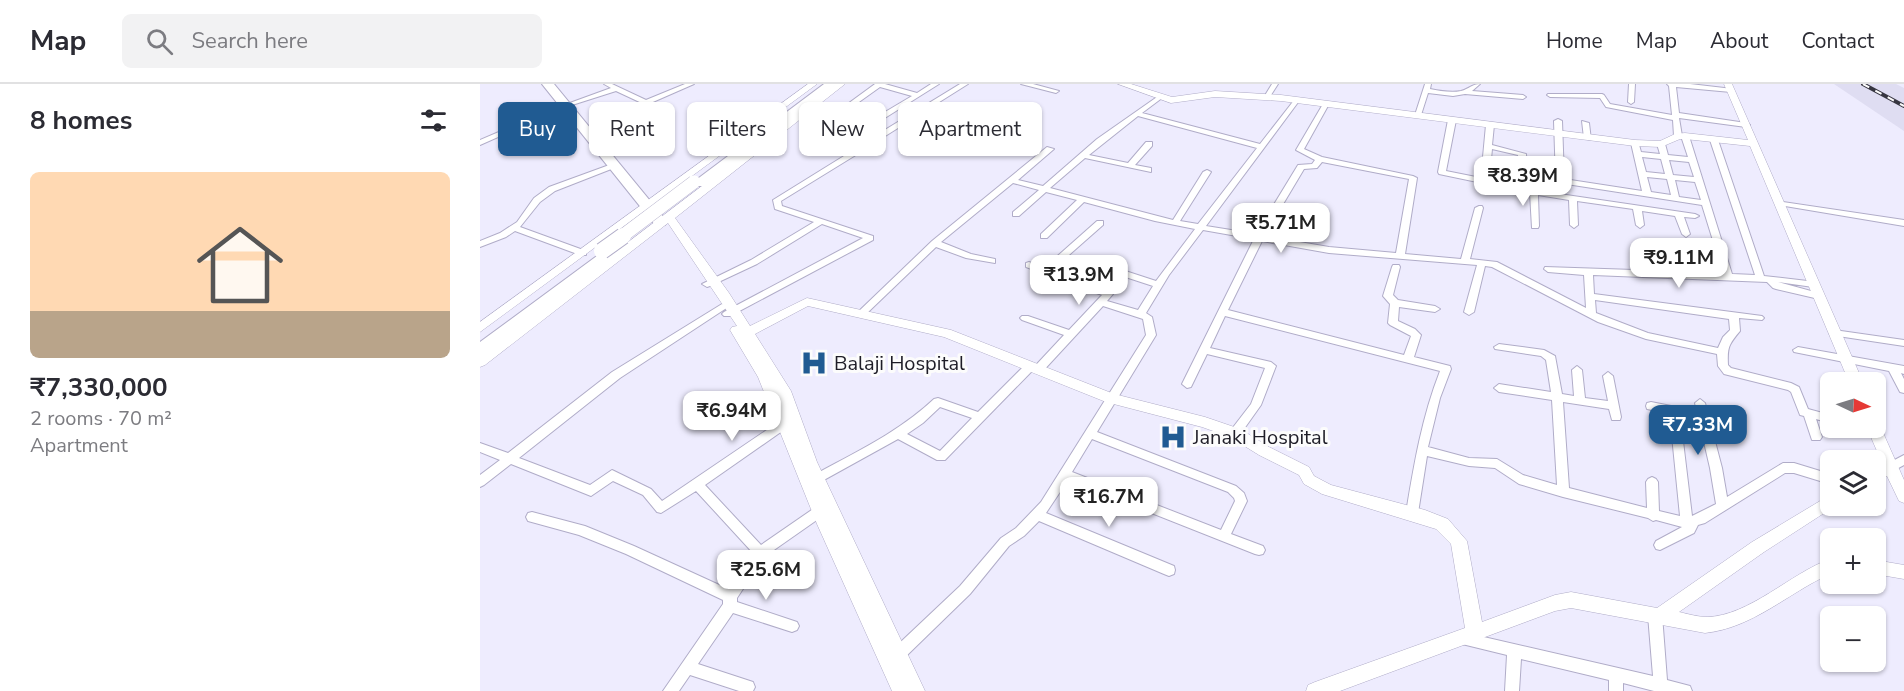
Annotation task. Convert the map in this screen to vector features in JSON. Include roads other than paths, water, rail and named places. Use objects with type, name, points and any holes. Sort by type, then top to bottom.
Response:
[{"type":"highway","points":[[548,84],[564,102]]},
{"type":"highway","points":[[555,84],[565,102]]},
{"type":"highway","points":[[697,183],[824,84]]},
{"type":"highway","points":[[480,351],[606,252],[831,84]]},
{"type":"highway","points":[[577,117],[664,219]]},
{"type":"highway","points":[[577,118],[615,166],[651,204]]},
{"type":"highway","points":[[480,343],[606,252]]},
{"type":"street","points":[[574,102],[611,85],[646,103],[691,84]]},
{"type":"street","points":[[480,328],[813,84]]},
{"type":"street","points":[[480,362],[841,84]]},
{"type":"street","points":[[854,102],[878,84],[918,95]]},
{"type":"street","points":[[886,114],[936,84]]},
{"type":"street","points":[[886,134],[965,84]]},
{"type":"street","points":[[1024,84],[1056,91]]},
{"type":"street","points":[[1122,84],[1159,98],[1183,100],[1215,93],[1267,97],[1635,143],[1661,144],[1681,136],[1755,144]]},
{"type":"street","points":[[1267,97],[1275,84]]},
{"type":"street","points":[[1468,93],[1477,84]]},
{"type":"street","points":[[1631,102],[1632,84]]},
{"type":"street","points":[[1728,275],[1693,160],[1681,136],[1671,84],[1729,87],[1851,372]]},
{"type":"street","points":[[1418,115],[1427,88],[1522,98]]},
{"type":"street","points":[[1550,95],[1571,91],[1602,96],[1608,106],[1746,125]]},
{"type":"street","points":[[1016,214],[1084,156],[1159,98]]},
{"type":"street","points":[[1140,314],[1158,285],[1297,100]]},
{"type":"street","points":[[1326,104],[1300,150],[1320,159],[1413,178],[1398,262],[1388,296],[1395,303],[1435,309]]},
{"type":"street","points":[[1710,109],[1720,122]]},
{"type":"street","points":[[1137,114],[1262,147]]},
{"type":"street","points":[[1452,120],[1442,172],[1514,188],[1695,216]]},
{"type":"street","points":[[1558,121],[1560,181],[1705,203]]},
{"type":"street","points":[[1585,123],[1588,138]]},
{"type":"street","points":[[1485,181],[1490,125]]},
{"type":"street","points":[[480,143],[498,135]]},
{"type":"street","points":[[1714,140],[1765,278],[1776,286],[1819,296]]},
{"type":"street","points":[[1635,143],[1647,194]]},
{"type":"street","points":[[1130,166],[1149,144]]},
{"type":"street","points":[[1661,144],[1676,199]]},
{"type":"street","points":[[1488,146],[1522,154],[1523,171],[1515,181],[1514,188]]},
{"type":"street","points":[[861,314],[935,243],[1014,181],[1050,149]]},
{"type":"street","points":[[1638,154],[1693,160]]},
{"type":"street","points":[[480,482],[616,375],[728,310],[870,238],[778,207],[777,200],[852,156]]},
{"type":"street","points":[[1084,156],[1148,170]]},
{"type":"street","points":[[1187,384],[1259,237],[1301,167],[1314,166],[1320,159]]},
{"type":"street","points":[[480,244],[514,228],[524,220],[537,200],[552,189],[615,166]]},
{"type":"street","points":[[1174,222],[1207,172]]},
{"type":"street","points":[[1642,174],[1698,180]]},
{"type":"street","points":[[1014,181],[1174,222],[1398,262],[1482,262],[1500,267],[1591,315],[1646,336],[1722,352]]},
{"type":"street","points":[[1534,191],[1535,225]]},
{"type":"street","points":[[1573,198],[1574,225]]},
{"type":"street","points":[[1044,236],[1082,200]]},
{"type":"street","points":[[1779,203],[1904,223]]},
{"type":"street","points":[[1465,261],[1479,208]]},
{"type":"street","points":[[1637,208],[1640,225]]},
{"type":"street","points":[[1679,214],[1686,234]]},
{"type":"street","points":[[664,219],[784,391],[818,478],[916,691]]},
{"type":"street","points":[[710,282],[754,262],[820,221]]},
{"type":"street","points":[[1046,271],[1100,223]]},
{"type":"street","points":[[514,228],[583,253]]},
{"type":"street","points":[[935,243],[969,256],[992,261]]},
{"type":"street","points":[[1469,312],[1482,262]]},
{"type":"street","points":[[898,434],[941,457],[980,417],[1071,334],[1108,294],[1029,265]]},
{"type":"street","points":[[1101,266],[1158,285]]},
{"type":"street","points":[[1548,269],[1588,274],[1728,275],[1813,284]]},
{"type":"street","points":[[1588,274],[1591,315]]},
{"type":"street","points":[[1591,297],[1733,316],[1736,313],[1758,318]]},
{"type":"street","points":[[745,335],[807,302],[946,333],[1111,398],[1205,422],[1235,433],[1304,471],[1309,480],[1326,490],[1412,513],[1442,524],[1459,541],[1466,567],[1467,634]]},
{"type":"street","points":[[889,664],[965,590],[1005,542],[1038,515],[1066,474],[1151,335],[1147,317],[1101,302]]},
{"type":"street","points":[[1395,303],[1394,323],[1416,335],[1408,359]]},
{"type":"street","points":[[1222,312],[1446,369],[1435,399],[1422,450],[1412,513]]},
{"type":"street","points":[[1733,316],[1734,333],[1725,339],[1722,352],[1723,366],[1728,371],[1791,387],[1797,394],[1802,409],[1809,414],[1820,417]]},
{"type":"street","points":[[1025,318],[1071,334]]},
{"type":"street","points":[[1834,333],[1904,343]]},
{"type":"street","points":[[745,335],[765,377],[820,511],[901,691]]},
{"type":"street","points":[[1499,347],[1549,355],[1557,395],[1563,492]]},
{"type":"street","points":[[1204,350],[1271,366],[1256,405],[1235,433]]},
{"type":"street","points":[[1798,350],[1898,369],[1904,389]]},
{"type":"street","points":[[1577,370],[1580,400]]},
{"type":"street","points":[[1499,388],[1557,395],[1615,411],[1608,376]]},
{"type":"street","points":[[818,478],[898,434],[919,420],[938,402],[980,417]]},
{"type":"street","points":[[1700,403],[1722,504]]},
{"type":"street","points":[[1651,406],[1672,411],[1675,416],[1690,522],[1690,529],[1660,545]]},
{"type":"street","points":[[1809,414],[1816,437]]},
{"type":"street","points":[[480,447],[591,491],[612,475],[647,492],[661,508],[784,424]]},
{"type":"street","points":[[1090,434],[1232,489],[1240,496],[1241,501],[1224,536]]},
{"type":"street","points":[[1878,438],[1904,497]]},
{"type":"street","points":[[1422,450],[1459,460],[1502,465],[1520,479],[1653,516],[1690,522],[1783,468],[1794,468],[1820,476]]},
{"type":"street","points":[[1886,470],[1904,459]]},
{"type":"street","points":[[1066,474],[1259,550]]},
{"type":"street","points":[[1652,482],[1653,516]]},
{"type":"street","points":[[697,484],[741,530],[760,554]]},
{"type":"street","points":[[1658,616],[1820,508]]},
{"type":"street","points":[[670,691],[760,554],[794,527],[820,511]]},
{"type":"street","points":[[1038,515],[1169,570]]},
{"type":"street","points":[[532,517],[581,530],[630,550],[730,602],[792,626]]},
{"type":"street","points":[[1886,569],[1904,572]]},
{"type":"street","points":[[1315,691],[1555,603],[1571,600],[1705,625],[1722,623],[1782,594],[1820,572]]},
{"type":"street","points":[[1658,616],[1661,688]]},
{"type":"street","points":[[1467,634],[1514,649],[1616,674],[1661,688],[1685,691]]},
{"type":"street","points":[[1512,691],[1514,649]]},
{"type":"street","points":[[687,667],[748,687]]},
{"type":"street","points":[[1616,674],[1616,691]]},
{"type":"railway","points":[[1863,84],[1904,106]]},
{"type":"place","name":"Balaji Hospital","points":[[814,363]]},
{"type":"place","name":"Janaki Hospital","points":[[1173,437]]}]
